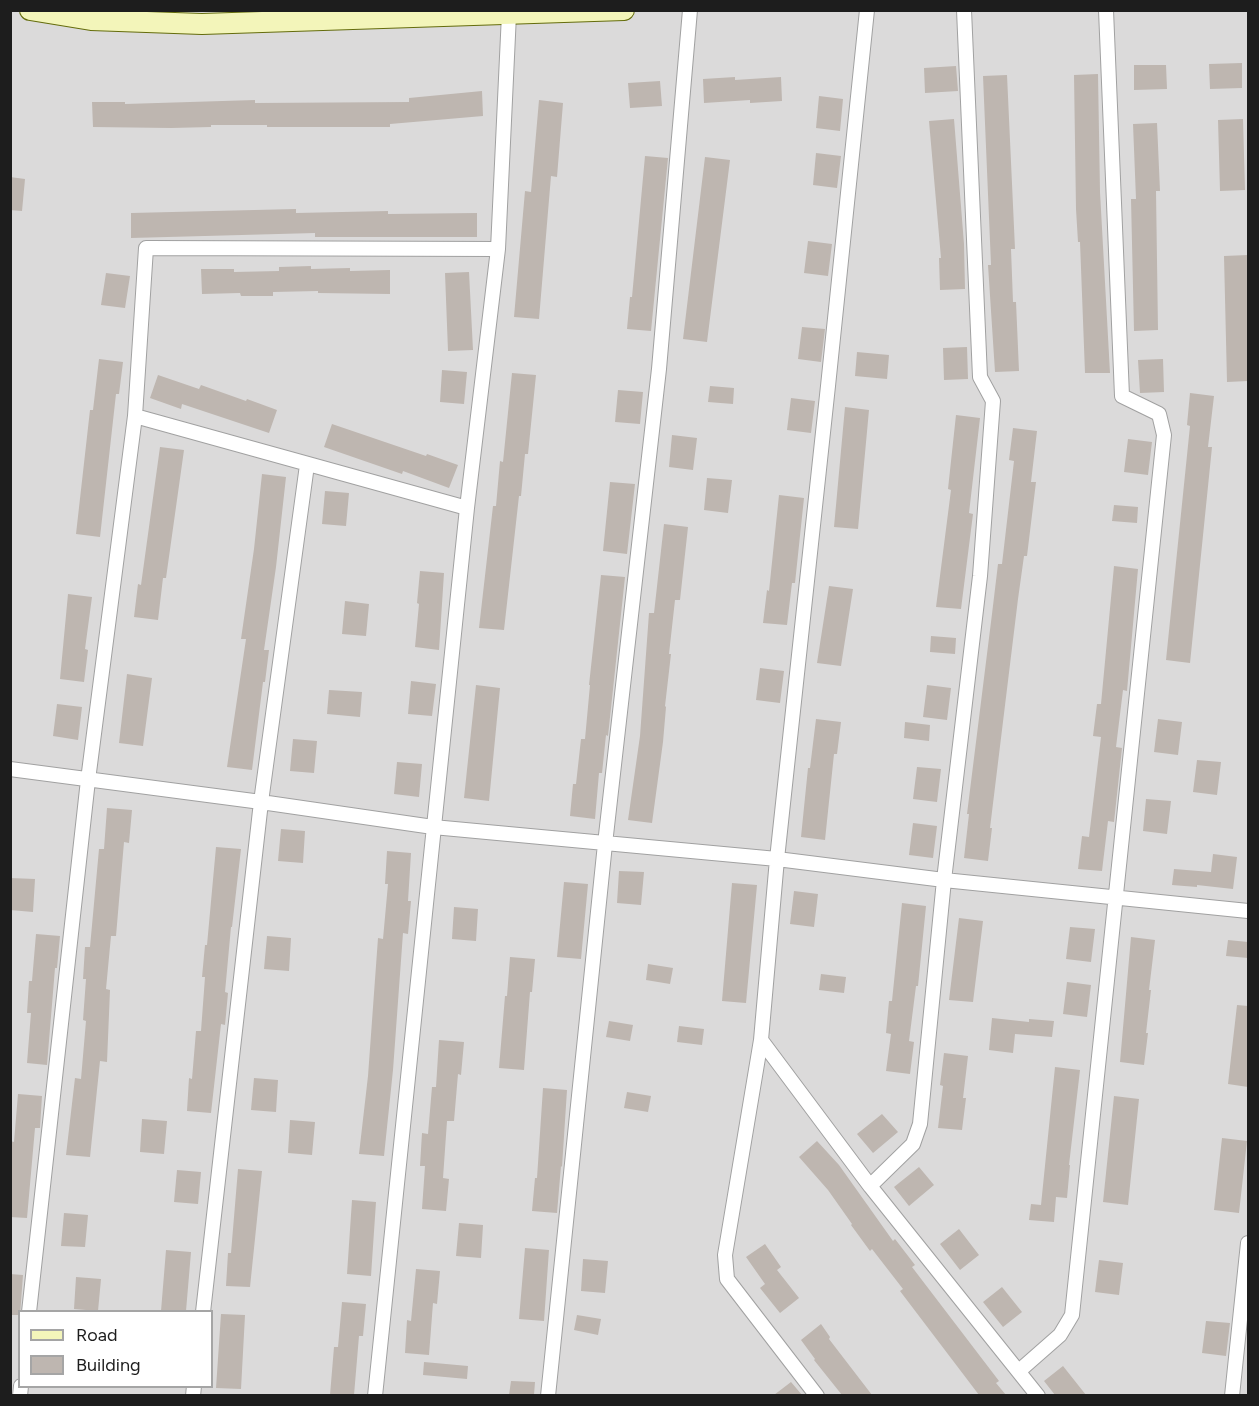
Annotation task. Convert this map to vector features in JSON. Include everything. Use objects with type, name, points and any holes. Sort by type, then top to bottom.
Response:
[{"type":"street","points":[[30,10],[91,20],[202,24],[404,14],[509,14],[624,10]]},
{"type":"street","points":[[548,1395],[605,844],[659,369],[690,10]]},
{"type":"street","points":[[817,1395],[727,1279],[725,1255],[761,1040],[777,859],[867,10]]},
{"type":"street","points":[[870,1186],[914,1144],[920,1124],[944,880],[980,576],[993,401],[980,377],[964,10]]},
{"type":"street","points":[[1019,1371],[1060,1335],[1072,1315],[1164,435],[1159,414],[1122,396],[1106,10]]},
{"type":"street","points":[[375,1395],[467,508],[498,249],[509,14]]},
{"type":"street","points":[[30,1310],[88,780],[135,416],[146,248],[498,249]]},
{"type":"street","points":[[135,416],[467,508]]},
{"type":"street","points":[[202,1310],[261,802],[307,465]]},
{"type":"street","points":[[10,769],[433,827],[777,859],[944,880],[1248,911]]},
{"type":"street","points":[[761,1040],[870,1186],[1038,1395]]},
{"type":"street","points":[[1232,1395],[1248,1243]]},
{"type":"shaded area","points":[[10,11],[1248,11],[1248,1395],[11,1395]]},
{"type":"building","points":[[1242,63],[1242,88],[1210,89],[1209,64]]},
{"type":"building","points":[[1134,65],[1166,65],[1167,89],[1134,90]]},
{"type":"building","points":[[956,66],[958,91],[925,93],[924,68]]},
{"type":"building","points":[[1098,74],[1100,192],[1110,373],[1085,373],[1080,242],[1078,242],[1076,209],[1074,75]]},
{"type":"building","points":[[1007,75],[1015,249],[1011,249],[1013,302],[1016,302],[1019,371],[995,372],[988,265],[991,265],[983,76]]},
{"type":"building","points":[[735,77],[735,80],[781,77],[782,101],[750,103],[750,100],[704,103],[703,79]]},
{"type":"building","points":[[660,81],[662,106],[630,108],[628,83]]},
{"type":"building","points":[[482,91],[483,116],[390,124],[390,127],[211,125],[211,127],[171,128],[93,127],[92,102],[125,102],[125,104],[255,100],[255,103],[409,102],[409,98]]},
{"type":"building","points":[[819,96],[843,99],[840,131],[816,128]]},
{"type":"building","points":[[539,100],[563,103],[557,177],[551,176],[539,319],[514,317],[525,191],[531,192]]},
{"type":"building","points":[[954,119],[964,244],[965,289],[940,290],[939,258],[941,258],[929,121]]},
{"type":"building","points":[[1243,119],[1245,190],[1220,191],[1218,120]]},
{"type":"building","points":[[1157,123],[1160,191],[1156,191],[1158,330],[1134,331],[1131,199],[1136,199],[1133,124]]},
{"type":"building","points":[[816,153],[841,156],[837,188],[813,185]]},
{"type":"building","points":[[645,156],[668,158],[651,331],[627,329]]},
{"type":"building","points":[[705,157],[730,160],[707,342],[683,339]]},
{"type":"building","points":[[10,177],[25,179],[22,211],[10,210]]},
{"type":"building","points":[[296,209],[296,213],[388,211],[388,214],[477,213],[477,237],[315,237],[315,233],[131,238],[131,213]]},
{"type":"building","points":[[808,241],[832,244],[828,276],[804,273]]},
{"type":"building","points":[[1248,255],[1248,381],[1227,382],[1224,256]]},
{"type":"building","points":[[311,266],[311,269],[350,268],[350,271],[390,270],[390,294],[318,293],[318,291],[273,292],[273,296],[241,296],[240,293],[202,294],[201,269],[234,269],[234,272],[279,271],[279,267]]},
{"type":"building","points":[[469,272],[473,350],[448,351],[445,273]]},
{"type":"building","points":[[106,273],[130,276],[125,308],[101,305]]},
{"type":"building","points":[[802,327],[825,329],[821,362],[798,359]]},
{"type":"building","points":[[967,347],[968,379],[944,380],[943,348]]},
{"type":"building","points":[[857,352],[889,355],[887,379],[855,376]]},
{"type":"building","points":[[99,359],[123,362],[119,394],[116,394],[100,537],[76,534],[90,410],[93,410]]},
{"type":"building","points":[[1163,359],[1164,392],[1140,393],[1138,360]]},
{"type":"building","points":[[442,370],[467,372],[464,404],[440,402]]},
{"type":"building","points":[[512,373],[536,375],[528,454],[525,454],[521,496],[519,496],[504,630],[479,628],[493,506],[496,506],[500,461],[503,462]]},
{"type":"building","points":[[158,375],[199,389],[201,385],[277,410],[269,433],[182,404],[181,409],[150,398]]},
{"type":"building","points":[[710,386],[734,388],[733,404],[708,402]]},
{"type":"building","points":[[618,390],[643,392],[640,424],[615,422]]},
{"type":"building","points":[[1190,393],[1214,396],[1208,447],[1212,447],[1190,663],[1166,660],[1190,426],[1187,425]]},
{"type":"building","points":[[791,398],[815,401],[811,433],[787,430]]},
{"type":"building","points":[[845,407],[869,410],[858,529],[834,527]]},
{"type":"building","points":[[956,415],[980,418],[969,513],[973,514],[961,609],[936,607],[951,490],[948,489]]},
{"type":"building","points":[[332,424],[458,465],[449,488],[403,471],[402,474],[324,447]]},
{"type":"building","points":[[1013,428],[1037,431],[1031,482],[1036,482],[1027,556],[1024,556],[1018,599],[988,861],[964,858],[969,814],[967,814],[998,564],[1002,564],[1014,461],[1009,460]]},
{"type":"building","points":[[672,435],[697,438],[693,470],[669,467]]},
{"type":"building","points":[[1128,439],[1152,442],[1148,475],[1124,472]]},
{"type":"building","points":[[160,447],[184,450],[158,620],[134,617],[138,584],[141,585]]},
{"type":"building","points":[[262,474],[286,477],[264,650],[269,650],[252,770],[227,767],[246,639],[241,639]]},
{"type":"building","points":[[707,478],[732,480],[728,513],[704,510]]},
{"type":"building","points":[[610,482],[635,484],[627,554],[603,551]]},
{"type":"building","points":[[325,491],[349,493],[346,526],[322,524]]},
{"type":"building","points":[[779,495],[804,498],[795,583],[792,583],[787,625],[763,623],[767,590],[769,591]]},
{"type":"building","points":[[1114,505],[1138,507],[1137,523],[1112,521]]},
{"type":"building","points":[[664,524],[688,527],[680,600],[675,600],[663,742],[652,823],[628,820],[640,736],[649,613],[654,613]]},
{"type":"building","points":[[1114,566],[1138,569],[1127,691],[1123,690],[1116,747],[1122,748],[1114,822],[1108,821],[1102,871],[1078,869],[1082,836],[1089,837],[1101,737],[1093,736],[1097,704],[1101,704]]},
{"type":"building","points":[[420,571],[444,573],[439,650],[415,647]]},
{"type":"building","points":[[601,575],[625,577],[608,736],[606,735],[602,773],[599,773],[595,819],[570,816],[581,739],[585,739]]},
{"type":"building","points":[[829,586],[853,589],[841,666],[817,663]]},
{"type":"building","points":[[68,594],[92,597],[85,649],[88,650],[84,682],[60,679]]},
{"type":"building","points":[[345,601],[369,604],[366,636],[342,634]]},
{"type":"building","points":[[931,636],[956,638],[955,654],[930,652]]},
{"type":"building","points":[[760,668],[784,671],[780,703],[756,700]]},
{"type":"building","points":[[127,674],[152,678],[143,746],[119,743]]},
{"type":"building","points":[[411,681],[436,684],[432,716],[408,714]]},
{"type":"building","points":[[476,685],[500,688],[489,801],[464,798]]},
{"type":"building","points":[[927,685],[951,688],[947,720],[923,717]]},
{"type":"building","points":[[329,690],[362,692],[360,717],[327,714]]},
{"type":"building","points":[[57,704],[82,707],[78,740],[53,736]]},
{"type":"building","points":[[816,719],[841,722],[837,754],[834,754],[825,840],[801,837]]},
{"type":"building","points":[[1158,719],[1182,722],[1178,755],[1154,752]]},
{"type":"building","points":[[905,722],[930,725],[929,741],[904,738]]},
{"type":"building","points":[[293,739],[317,741],[314,773],[290,771]]},
{"type":"building","points":[[1197,760],[1221,762],[1217,795],[1193,792]]},
{"type":"building","points":[[397,762],[422,764],[419,797],[394,794]]},
{"type":"building","points":[[917,767],[941,769],[937,802],[913,799]]},
{"type":"building","points":[[1146,799],[1171,801],[1167,834],[1143,831]]},
{"type":"building","points":[[107,808],[132,810],[129,843],[124,842],[116,936],[111,936],[106,989],[110,990],[107,1062],[100,1061],[90,1157],[66,1155],[75,1078],[81,1079],[86,1021],[83,1020],[86,979],[83,979],[85,947],[90,947],[99,849],[104,849]]},
{"type":"building","points":[[913,823],[937,826],[933,858],[909,855]]},
{"type":"building","points":[[281,829],[305,831],[303,863],[278,861]]},
{"type":"building","points":[[216,847],[241,849],[225,992],[228,993],[225,1025],[221,1024],[211,1113],[187,1111],[196,1031],[201,1031],[205,977],[202,977]]},
{"type":"building","points":[[387,851],[411,853],[408,901],[411,901],[408,934],[403,933],[384,1156],[359,1154],[368,1076],[378,938],[383,939],[388,884],[385,884]]},
{"type":"building","points":[[1213,854],[1237,857],[1233,889],[1172,885],[1174,869],[1211,872]]},
{"type":"building","points":[[619,871],[644,872],[641,905],[617,903]]},
{"type":"building","points":[[10,878],[35,879],[33,912],[10,910]]},
{"type":"building","points":[[564,882],[588,884],[581,959],[557,957]]},
{"type":"building","points":[[732,883],[757,885],[746,1003],[722,1001]]},
{"type":"building","points":[[794,891],[818,894],[814,927],[790,924]]},
{"type":"building","points":[[902,903],[926,906],[918,986],[916,986],[909,1041],[914,1042],[910,1074],[886,1071],[891,1034],[886,1033],[889,1001],[892,1001]]},
{"type":"building","points":[[454,907],[478,909],[476,941],[452,939]]},
{"type":"building","points":[[959,918],[983,921],[973,1002],[949,1000]]},
{"type":"building","points":[[1070,927],[1095,929],[1091,962],[1066,959]]},
{"type":"building","points":[[36,934],[60,936],[47,1065],[27,1063],[31,1013],[27,1013],[29,981],[32,981]]},
{"type":"building","points":[[267,936],[291,938],[289,971],[264,969]]},
{"type":"building","points":[[1131,937],[1155,940],[1144,1065],[1120,1062]]},
{"type":"building","points":[[1228,940],[1248,942],[1248,958],[1226,956]]},
{"type":"building","points":[[510,957],[535,959],[524,1070],[499,1068]]},
{"type":"building","points":[[648,964],[673,968],[670,984],[646,980]]},
{"type":"building","points":[[821,974],[846,977],[844,993],[819,990]]},
{"type":"building","points":[[1067,982],[1091,985],[1087,1017],[1063,1014]]},
{"type":"building","points":[[1237,1005],[1248,1006],[1248,1087],[1228,1084]]},
{"type":"building","points":[[992,1018],[1029,1022],[1029,1019],[1054,1021],[1052,1037],[1015,1034],[1013,1053],[989,1050]]},
{"type":"building","points":[[609,1021],[633,1025],[630,1041],[606,1037]]},
{"type":"building","points":[[679,1026],[704,1029],[702,1045],[677,1042]]},
{"type":"building","points":[[439,1040],[464,1042],[461,1075],[458,1074],[454,1121],[447,1121],[443,1178],[449,1179],[446,1211],[422,1209],[425,1166],[420,1166],[422,1133],[428,1134],[432,1087],[436,1087]]},
{"type":"building","points":[[944,1053],[968,1056],[962,1130],[938,1128]]},
{"type":"building","points":[[1055,1067],[1080,1070],[1067,1198],[1056,1197],[1054,1222],[1029,1220],[1031,1204],[1041,1205]]},
{"type":"building","points":[[254,1078],[278,1080],[276,1112],[251,1110]]},
{"type":"building","points":[[543,1088],[567,1090],[557,1213],[532,1211],[535,1178],[537,1178]]},
{"type":"building","points":[[627,1092],[651,1096],[648,1112],[624,1108]]},
{"type":"building","points":[[18,1094],[42,1096],[40,1128],[35,1128],[27,1218],[10,1217],[10,1141],[14,1142]]},
{"type":"building","points":[[1114,1096],[1139,1099],[1128,1205],[1103,1202]]},
{"type":"building","points":[[882,1114],[898,1132],[873,1153],[857,1134]]},
{"type":"building","points":[[142,1119],[167,1121],[164,1154],[140,1152]]},
{"type":"building","points":[[290,1120],[315,1122],[312,1155],[288,1153]]},
{"type":"building","points":[[1222,1138],[1247,1141],[1239,1213],[1214,1210]]},
{"type":"building","points":[[817,1141],[839,1165],[893,1241],[895,1239],[915,1265],[912,1267],[999,1381],[996,1383],[1006,1395],[979,1395],[900,1291],[903,1289],[872,1249],[870,1251],[828,1190],[799,1157]]},
{"type":"building","points":[[919,1167],[934,1185],[909,1206],[894,1187]]},
{"type":"building","points":[[238,1169],[262,1171],[250,1287],[226,1286]]},
{"type":"building","points":[[177,1170],[201,1172],[198,1204],[174,1202]]},
{"type":"building","points":[[352,1200],[376,1202],[371,1276],[347,1274]]},
{"type":"building","points":[[64,1213],[88,1215],[85,1247],[61,1246]]},
{"type":"building","points":[[459,1223],[483,1225],[481,1258],[456,1256]]},
{"type":"building","points":[[959,1229],[979,1255],[960,1270],[940,1244]]},
{"type":"building","points":[[765,1244],[781,1267],[777,1270],[799,1298],[780,1313],[760,1288],[765,1284],[746,1257]]},
{"type":"building","points":[[525,1248],[549,1250],[544,1321],[519,1319]]},
{"type":"building","points":[[166,1250],[191,1252],[186,1310],[161,1310]]},
{"type":"building","points":[[583,1259],[608,1261],[605,1293],[581,1291]]},
{"type":"building","points":[[1099,1260],[1123,1263],[1119,1295],[1095,1292]]},
{"type":"building","points":[[416,1269],[440,1271],[437,1304],[433,1303],[429,1355],[405,1353],[407,1320],[411,1321]]},
{"type":"building","points":[[10,1274],[23,1275],[20,1310],[18,1310],[18,1315],[10,1315]]},
{"type":"building","points":[[76,1277],[101,1279],[98,1310],[74,1309]]},
{"type":"building","points":[[1002,1287],[1022,1312],[1003,1327],[983,1302]]},
{"type":"building","points":[[342,1302],[366,1304],[363,1336],[359,1336],[354,1395],[330,1395],[334,1347],[338,1347]]},
{"type":"building","points":[[221,1314],[245,1315],[241,1389],[216,1388]]},
{"type":"building","points":[[577,1315],[601,1319],[598,1335],[574,1330]]},
{"type":"building","points":[[1206,1321],[1230,1323],[1226,1356],[1202,1353]]},
{"type":"building","points":[[821,1324],[830,1337],[829,1339],[872,1395],[842,1395],[814,1360],[801,1340]]},
{"type":"building","points":[[424,1362],[468,1366],[467,1379],[423,1375]]},
{"type":"building","points":[[1063,1366],[1086,1395],[1055,1395],[1044,1381]]},
{"type":"building","points":[[511,1381],[535,1382],[534,1395],[509,1395]]},
{"type":"building","points":[[791,1382],[802,1395],[774,1395]]}]
